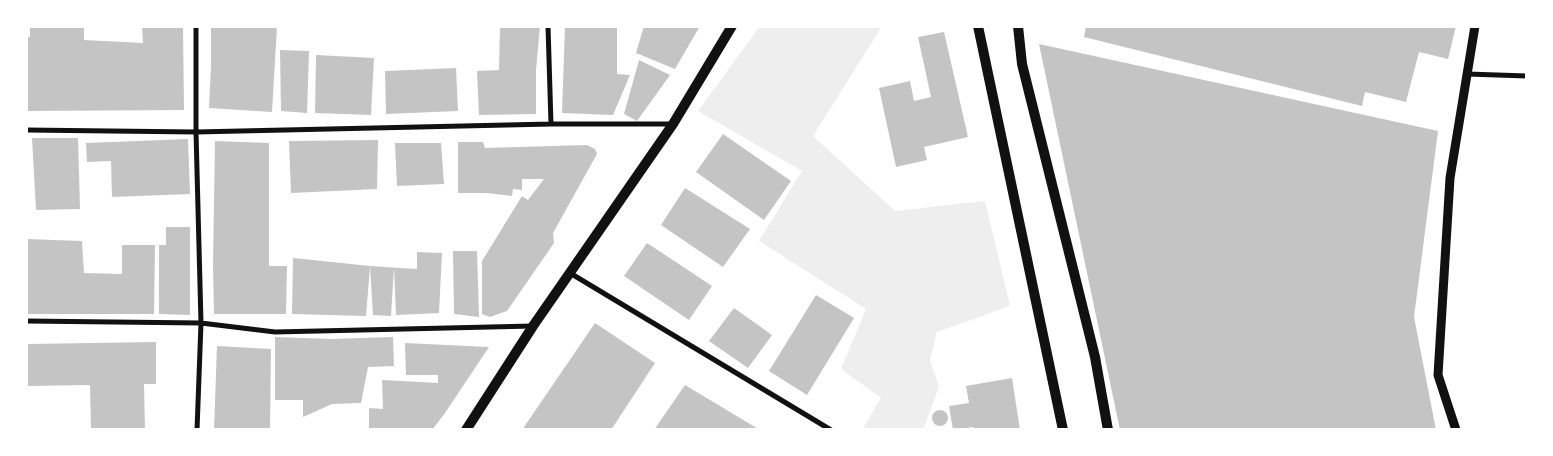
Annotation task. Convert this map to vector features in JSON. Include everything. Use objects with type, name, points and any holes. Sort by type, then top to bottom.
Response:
[{"type":"main road","points":[[466,430],[533,326],[673,124],[732,26]]},
{"type":"main road","points":[[978,26],[1063,430]]},
{"type":"main road","points":[[1018,26],[1022,64],[1095,357],[1108,430]]},
{"type":"street","points":[[196,26],[200,323],[197,430]]},
{"type":"street","points":[[548,26],[551,124]]},
{"type":"street","points":[[1456,430],[1438,375],[1450,178],[1475,26]]},
{"type":"street","points":[[1467,74],[1527,76]]},
{"type":"street","points":[[26,130],[196,132],[551,124],[673,124]]},
{"type":"street","points":[[570,273],[831,430]]},
{"type":"street","points":[[26,321],[200,323],[276,332],[533,326]]},
{"type":"shaded area","points":[[760,26],[882,26],[813,136],[895,211],[985,201],[1010,306],[937,332],[930,360],[939,387],[923,430],[862,430],[881,398],[841,369],[866,309],[759,241],[802,171],[698,111]]},
{"type":"building","points":[[30,26],[84,26],[84,40],[143,43],[142,26],[183,26],[184,110],[26,111],[26,37],[30,37]]},
{"type":"building","points":[[211,26],[277,26],[272,112],[209,108]]},
{"type":"building","points":[[500,26],[540,26],[536,70],[536,114],[479,115],[477,71],[499,70]]},
{"type":"building","points":[[565,26],[617,26],[617,74],[630,75],[613,115],[562,113]]},
{"type":"building","points":[[644,26],[700,26],[675,69],[636,53]]},
{"type":"building","points":[[1086,26],[1456,26],[1448,59],[1419,52],[1406,102],[1365,92],[1362,106],[1084,37]]},
{"type":"building","points":[[944,32],[968,137],[924,147],[927,160],[896,167],[879,88],[910,81],[914,101],[931,97],[918,37]]},
{"type":"building","points":[[1039,44],[1438,131],[1414,317],[1436,430],[1120,430]]},
{"type":"building","points":[[280,50],[309,51],[307,113],[281,111]]},
{"type":"building","points":[[316,55],[374,58],[371,115],[315,113]]},
{"type":"building","points":[[639,60],[670,75],[637,121],[624,114]]},
{"type":"building","points":[[456,68],[458,111],[386,114],[385,71]]},
{"type":"building","points":[[723,134],[791,181],[764,220],[696,172]]},
{"type":"building","points":[[32,138],[78,138],[80,209],[36,210]]},
{"type":"building","points":[[188,139],[190,194],[112,197],[111,161],[87,162],[86,143]]},
{"type":"building","points":[[378,140],[377,189],[291,193],[289,141]]},
{"type":"building","points":[[215,141],[269,143],[269,266],[287,266],[286,314],[214,314]]},
{"type":"building","points":[[458,142],[483,142],[485,148],[587,145],[595,149],[597,154],[553,233],[554,243],[507,311],[490,317],[482,314],[482,261],[522,196],[528,200],[544,179],[522,179],[522,190],[513,189],[512,196],[486,193],[458,193]]},
{"type":"building","points":[[395,143],[441,143],[444,184],[397,186]]},
{"type":"building","points":[[685,188],[750,229],[723,267],[661,225]]},
{"type":"building","points":[[166,227],[190,227],[190,315],[159,314],[159,245],[166,245]]},
{"type":"building","points":[[26,239],[82,241],[84,273],[122,274],[122,245],[155,245],[154,314],[26,314]]},
{"type":"building","points":[[647,243],[712,286],[689,320],[624,276]]},
{"type":"building","points":[[453,251],[477,251],[479,317],[454,314]]},
{"type":"building","points":[[417,252],[442,253],[439,313],[396,315],[394,268],[417,269]]},
{"type":"building","points":[[293,258],[370,266],[366,316],[292,314]]},
{"type":"building","points":[[370,266],[394,268],[391,316],[373,315]]},
{"type":"building","points":[[816,295],[854,318],[807,395],[769,371]]},
{"type":"building","points":[[734,308],[772,335],[748,368],[709,341]]},
{"type":"building","points":[[595,323],[655,363],[611,430],[522,430]]},
{"type":"building","points":[[275,337],[331,339],[393,337],[394,366],[368,367],[361,403],[332,404],[303,417],[303,400],[275,400]]},
{"type":"building","points":[[156,342],[156,384],[144,384],[145,430],[91,430],[90,385],[27,386],[27,344]]},
{"type":"building","points":[[405,343],[489,347],[432,430],[369,430],[369,408],[383,409],[382,380],[438,383],[438,375],[406,375]]},
{"type":"building","points":[[217,346],[271,349],[270,430],[214,430]]},
{"type":"building","points":[[1012,378],[1020,430],[973,430],[973,427],[953,430],[949,406],[969,403],[966,386]]},
{"type":"building","points":[[685,385],[760,430],[654,430]]},
{"type":"building","points":[[940,410],[946,412],[948,418],[946,424],[940,426],[934,424],[932,418],[934,412]]}]
